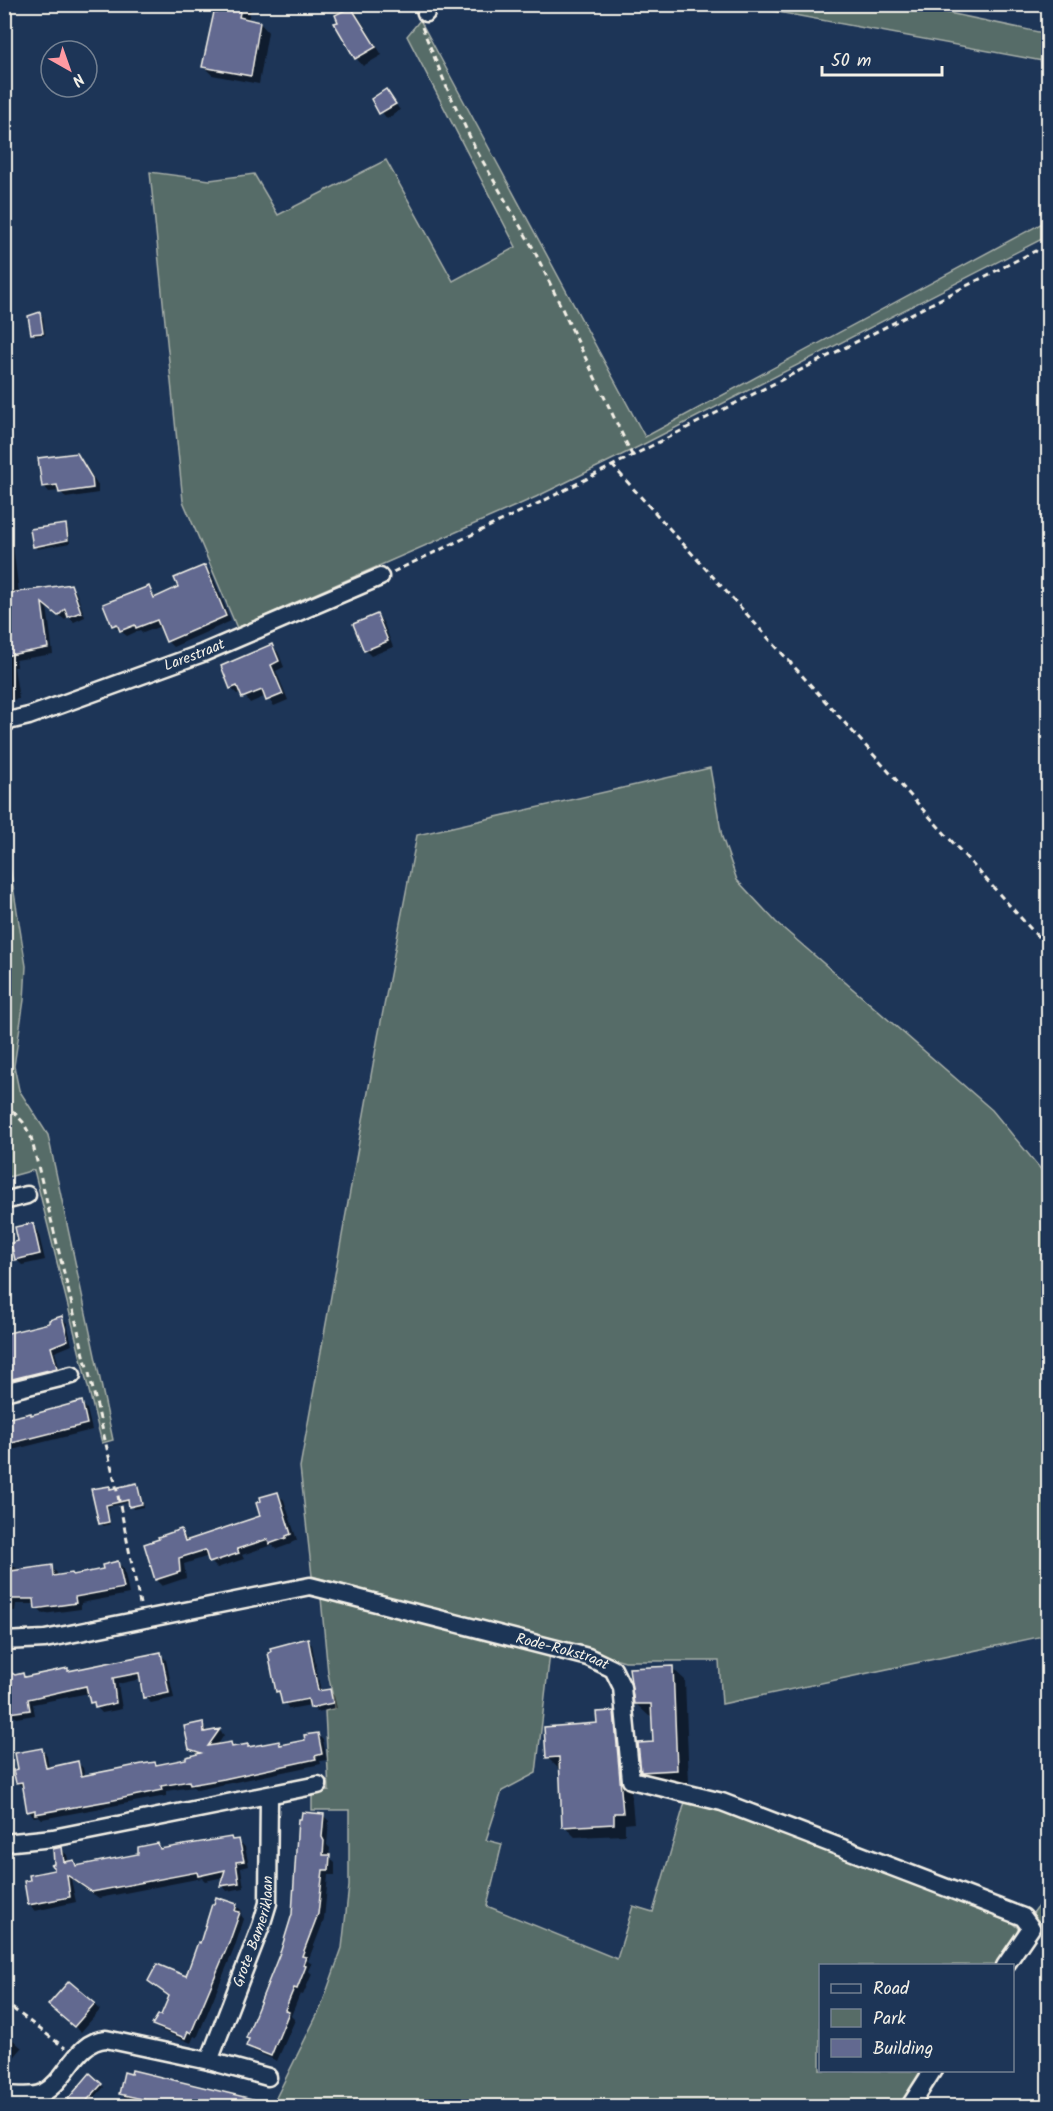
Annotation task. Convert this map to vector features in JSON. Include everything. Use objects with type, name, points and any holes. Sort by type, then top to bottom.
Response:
[{"type":"street","name":"Larestraat","points":[[4,722],[29,716],[203,653],[380,577]]},
{"type":"street","points":[[4,1201],[27,1196]]},
{"type":"street","points":[[4,1392],[72,1375]]},
{"type":"street","name":"Rode-Rokstraat","points":[[4,1641],[45,1639],[310,1586],[588,1658],[613,1669],[622,1688],[631,1780],[722,1802],[1023,1917],[1031,1928],[1006,1964]]},
{"type":"street","points":[[4,1843],[53,1838],[318,1785]]},
{"type":"street","name":"Grote Bameriklaan","points":[[209,2061],[268,1904],[269,1796]]},
{"type":"street","points":[[4,2095],[40,2095],[51,2088],[87,2045],[95,2040],[106,2039],[209,2061],[268,2077]]},
{"type":"street","points":[[910,2106],[932,2072]]},
{"type":"path","points":[[425,9],[421,29],[447,88],[475,148],[533,248],[632,455]]},
{"type":"path","points":[[380,577],[543,501],[1035,251],[1048,256]]},
{"type":"path","points":[[612,465],[1048,948]]},
{"type":"path","points":[[4,928],[10,972],[4,1035]]},
{"type":"path","points":[[4,1092],[9,1107],[23,1122],[31,1137],[116,1486],[143,1619]]},
{"type":"path","points":[[4,2002],[77,2058]]},
{"type":"green space","points":[[740,5],[911,5],[1048,34],[1048,62]]},
{"type":"green space","points":[[420,20],[645,437],[1048,220],[1048,226],[1042,239],[644,444],[536,497],[237,628],[183,501],[150,172],[210,180],[254,174],[278,215],[386,160],[453,281],[516,247],[407,36]]},
{"type":"green space","points":[[710,768],[722,837],[737,880],[776,922],[992,1110],[1048,1178],[1048,1635],[722,1704],[719,1661],[625,1661],[312,1576],[300,1467],[417,835]]},
{"type":"green space","points":[[4,831],[26,966],[24,1000],[14,1066],[19,1090],[48,1135],[113,1440],[102,1443],[34,1170],[5,1178]]},
{"type":"green space","points":[[321,1598],[550,1653],[536,1773],[502,1791],[486,1840],[502,1844],[487,1906],[617,1959],[633,1906],[653,1912],[685,1802],[713,1806],[830,1847],[1008,1920],[1018,1928],[1016,1937],[997,1964],[819,1964],[819,2072],[924,2072],[900,2106],[272,2106],[321,2007],[342,1948],[349,1886],[349,1810],[312,1810],[312,1793],[329,1791],[325,1711],[335,1708],[328,1673]]},
{"type":"green space","points":[[1048,1893],[1048,1934],[1030,1917]]},
{"type":"building","points":[[219,4],[242,4],[239,17],[260,22],[251,76],[202,67],[214,12],[217,13]]},
{"type":"building","points":[[351,7],[376,47],[355,59],[334,23],[338,22],[335,15]]},
{"type":"building","points":[[386,89],[396,104],[379,114],[371,99]]},
{"type":"building","points":[[40,312],[43,333],[31,334],[28,316]]},
{"type":"building","points":[[77,453],[92,478],[93,488],[59,493],[57,485],[42,487],[38,458]]},
{"type":"building","points":[[66,524],[68,540],[33,547],[30,529]]},
{"type":"building","points":[[205,565],[226,616],[166,642],[157,620],[120,631],[117,624],[112,626],[103,604],[149,586],[154,598],[178,587],[174,578]]},
{"type":"building","points":[[71,584],[81,612],[68,617],[65,609],[58,616],[42,603],[48,648],[4,656],[4,594]]},
{"type":"building","points":[[377,614],[388,641],[364,651],[353,624]]},
{"type":"building","points":[[272,644],[279,661],[271,665],[283,694],[266,701],[262,690],[242,698],[237,686],[230,689],[221,666]]},
{"type":"building","points":[[33,1223],[40,1254],[15,1260],[11,1243],[18,1241],[15,1227]]},
{"type":"building","points":[[62,1316],[68,1340],[51,1347],[57,1368],[4,1381],[4,1334],[49,1323],[49,1320]]},
{"type":"building","points":[[82,1401],[87,1424],[4,1445],[4,1419],[31,1413],[31,1415]]},
{"type":"building","points":[[137,1483],[142,1504],[129,1507],[128,1500],[106,1505],[109,1522],[99,1524],[91,1489],[110,1486],[110,1489]]},
{"type":"building","points":[[278,1492],[291,1534],[286,1538],[269,1544],[268,1539],[237,1549],[239,1553],[209,1563],[205,1550],[179,1558],[180,1572],[155,1580],[144,1544],[181,1529],[185,1541],[260,1516],[256,1503],[261,1501],[260,1497]]},
{"type":"building","points":[[118,1561],[124,1588],[75,1597],[76,1603],[35,1609],[34,1599],[4,1599],[4,1572],[52,1565],[53,1576],[72,1573],[73,1575],[103,1569],[102,1565]]},
{"type":"building","points":[[308,1638],[318,1691],[330,1689],[333,1703],[310,1708],[308,1699],[282,1704],[279,1691],[276,1692],[268,1653],[271,1652],[270,1648]]},
{"type":"building","points":[[161,1652],[169,1693],[143,1698],[139,1673],[113,1678],[116,1703],[95,1708],[94,1702],[90,1703],[86,1686],[28,1699],[30,1710],[9,1713],[4,1691],[4,1677],[12,1673],[15,1675],[23,1673],[24,1677],[68,1668],[68,1671]]},
{"type":"building","points":[[673,1666],[677,1770],[641,1772],[638,1743],[653,1742],[651,1704],[634,1704],[629,1668]]},
{"type":"building","points":[[614,1711],[623,1813],[614,1813],[614,1824],[562,1827],[559,1757],[546,1758],[544,1727],[597,1723],[596,1712]]},
{"type":"building","points":[[203,1722],[204,1732],[220,1729],[208,1746],[231,1742],[232,1747],[248,1744],[248,1747],[279,1741],[280,1745],[305,1740],[304,1735],[318,1733],[322,1754],[315,1756],[316,1759],[224,1779],[190,1785],[189,1781],[161,1786],[162,1790],[114,1800],[35,1814],[35,1810],[27,1812],[22,1782],[16,1783],[13,1770],[18,1769],[15,1753],[42,1748],[46,1768],[78,1761],[81,1776],[155,1762],[156,1765],[186,1759],[186,1757],[201,1753],[189,1749],[184,1726]]},
{"type":"building","points":[[302,1812],[324,1814],[323,1855],[330,1855],[329,1870],[323,1870],[318,1914],[302,1956],[306,1957],[303,1965],[306,1966],[285,2010],[289,2012],[271,2056],[246,2046],[249,2039],[246,2038],[281,1950],[292,1914],[298,1819],[301,1819]]},
{"type":"building","points":[[231,1837],[232,1840],[239,1839],[244,1861],[236,1862],[239,1883],[220,1886],[225,1870],[198,1876],[197,1872],[92,1892],[67,1875],[70,1897],[28,1905],[24,1881],[30,1880],[29,1875],[54,1870],[51,1865],[54,1864],[53,1849],[62,1847],[64,1862],[74,1860],[76,1866],[138,1854],[138,1847],[158,1843],[160,1849]]},
{"type":"building","points":[[216,1897],[237,1904],[235,1911],[240,1912],[191,2033],[188,2031],[185,2038],[152,2025],[158,2015],[161,2015],[169,1996],[148,1981],[157,1964],[186,1976]]},
{"type":"building","points":[[69,1981],[95,2003],[74,2027],[48,2005]]},
{"type":"building","points":[[132,2070],[265,2102],[264,2106],[174,2106],[119,2094],[124,2072],[131,2074]]},
{"type":"building","points":[[90,2073],[102,2084],[82,2106],[77,2106],[68,2099]]}]
